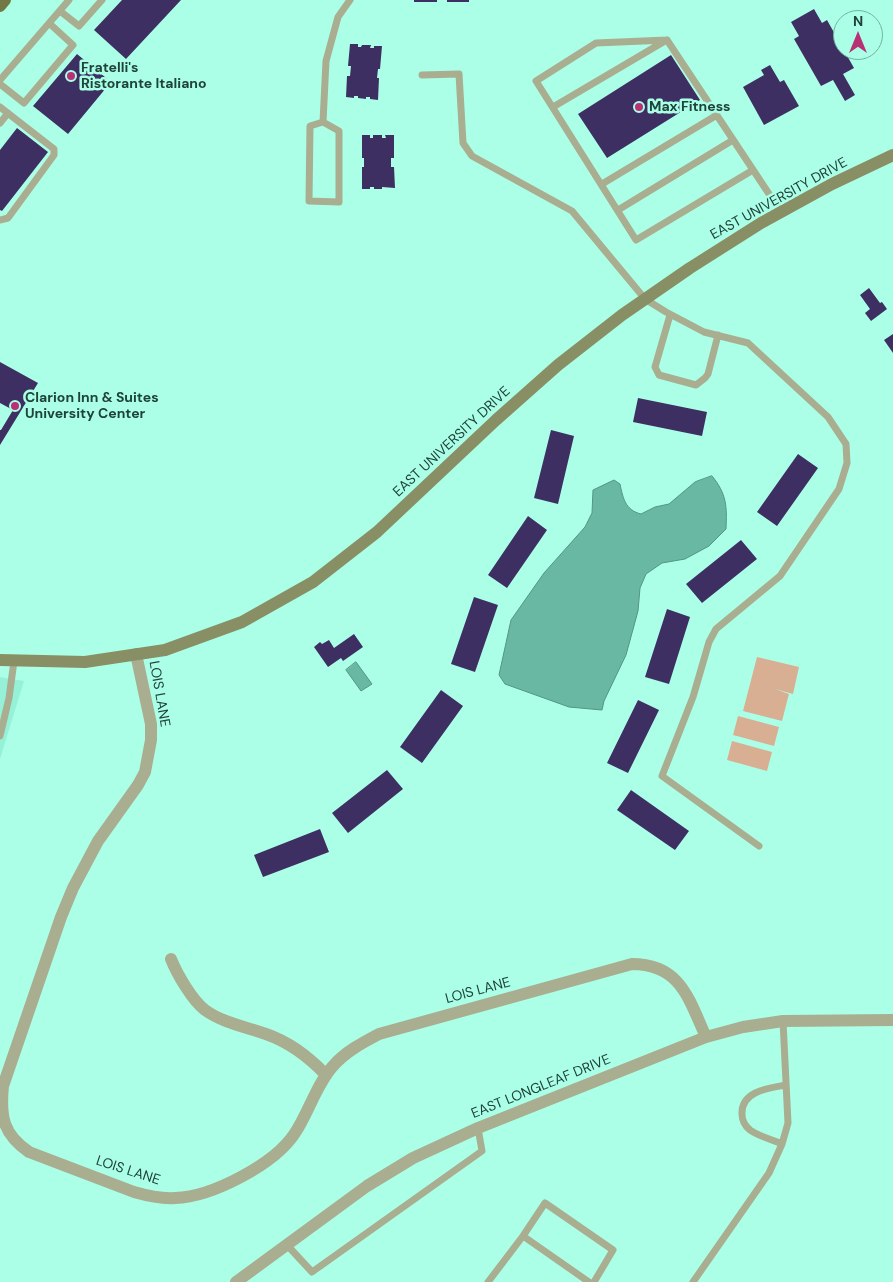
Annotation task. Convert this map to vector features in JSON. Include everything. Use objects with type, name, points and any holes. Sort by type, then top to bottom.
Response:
[{"type":"main road","points":[[0,6],[5,0]]},
{"type":"main road","name":"EAST UNIVERSITY DRIVE","points":[[0,660],[85,662],[165,650],[242,622],[313,582],[377,532],[496,420],[558,365],[622,315],[690,268],[781,212],[893,154]]},
{"type":"street","name":"LOIS LANE","points":[[136,654],[151,724],[150,747],[145,772],[138,785],[98,841],[73,888],[61,917],[3,1086],[0,1102],[2,1118],[7,1132],[16,1143],[29,1152],[134,1192],[162,1198],[192,1196],[222,1186],[262,1165],[274,1156],[295,1133],[326,1075],[333,1066],[360,1044],[379,1034],[632,964],[646,964],[662,969],[675,978],[685,990],[706,1037]]},
{"type":"street","points":[[171,959],[176,971],[204,1009],[216,1016],[268,1034],[292,1046],[326,1075]]},
{"type":"street","name":"EAST LONGLEAF DRIVE","points":[[236,1282],[390,1171],[478,1128],[706,1037],[743,1027],[783,1021],[893,1020]]},
{"type":"lane","points":[[49,24],[74,45],[24,103],[0,82],[69,0]]},
{"type":"lane","points":[[60,11],[78,26],[102,0]]},
{"type":"lane","points":[[323,122],[326,61],[338,17],[350,0]]},
{"type":"lane","points":[[553,107],[667,40]]},
{"type":"lane","points":[[667,40],[596,43],[536,80],[636,240],[754,170]]},
{"type":"lane","points":[[667,40],[781,212]]},
{"type":"lane","points":[[422,74],[459,74],[463,143],[472,156],[572,211],[645,299],[670,315],[704,332],[748,343],[828,417],[846,444],[847,464],[839,488],[780,576],[716,628],[709,642],[693,696],[662,776],[759,846]]},
{"type":"lane","points":[[0,107],[54,149],[54,154],[8,218],[0,220]]},
{"type":"lane","points":[[0,123],[8,113]]},
{"type":"lane","points":[[602,184],[717,114]]},
{"type":"lane","points":[[323,122],[339,131],[339,202],[309,201],[310,126],[323,122]]},
{"type":"lane","points":[[618,210],[733,140]]},
{"type":"lane","points":[[670,315],[656,367],[659,375],[696,385],[708,374],[718,335]]},
{"type":"lane","points":[[0,736],[9,698],[14,661]]},
{"type":"lane","points":[[693,1282],[769,1173],[782,1144],[788,1123],[783,1021]]},
{"type":"lane","points":[[782,1144],[752,1131],[744,1123],[742,1112],[744,1102],[751,1094],[786,1085]]},
{"type":"lane","points":[[287,1245],[312,1272],[482,1151],[478,1128]]},
{"type":"lane","points":[[488,1282],[545,1203],[613,1250],[594,1282]]},
{"type":"lane","points":[[523,1236],[589,1282]]},
{"type":"shaded area","points":[[757,657],[799,667],[793,694],[775,689],[789,694],[782,721],[743,711]]},
{"type":"shaded area","points":[[0,677],[24,681],[0,759]]},
{"type":"shaded area","points":[[738,716],[779,727],[774,746],[733,735]]},
{"type":"shaded area","points":[[732,741],[772,752],[767,771],[727,760]]},
{"type":"water","points":[[712,476],[721,489],[725,501],[726,529],[709,546],[685,559],[662,563],[646,574],[640,588],[638,611],[626,655],[604,701],[602,710],[569,707],[505,684],[499,675],[511,620],[544,573],[585,527],[592,513],[593,490],[614,480],[620,484],[624,499],[631,510],[641,514],[655,507],[669,504],[695,482]]},
{"type":"water","points":[[356,662],[372,684],[361,691],[346,670]]},
{"type":"building","points":[[122,0],[181,0],[126,59],[94,30]]},
{"type":"building","points":[[414,0],[437,0],[437,2],[414,2]]},
{"type":"building","points":[[447,0],[469,0],[469,2],[447,2]]},
{"type":"building","points":[[814,9],[822,23],[827,20],[833,31],[833,60],[850,60],[854,68],[843,74],[855,95],[845,101],[833,80],[821,86],[794,39],[799,36],[791,22]]},
{"type":"building","points":[[350,44],[358,44],[358,47],[371,45],[370,48],[382,46],[380,69],[378,69],[377,78],[379,78],[378,100],[370,99],[370,97],[366,97],[366,99],[358,98],[358,96],[354,96],[354,98],[346,97],[347,76],[350,76],[351,66],[348,66]]},
{"type":"building","points":[[77,54],[111,82],[68,134],[33,106]]},
{"type":"building","name":"Max Fitness","points":[[671,55],[700,100],[607,158],[578,114]]},
{"type":"building","points":[[770,65],[780,82],[784,80],[799,106],[764,125],[743,87],[764,75],[761,70]]},
{"type":"building","points":[[17,128],[48,152],[2,211],[0,210],[0,150]]},
{"type":"building","points":[[362,135],[370,135],[370,138],[373,138],[373,135],[382,135],[382,138],[386,138],[385,135],[394,135],[394,158],[391,158],[391,167],[394,167],[395,188],[382,187],[382,189],[374,189],[374,187],[370,187],[370,189],[362,189],[364,158],[362,158]]},
{"type":"building","points":[[869,288],[887,309],[871,321],[865,313],[870,309],[860,295]]},
{"type":"building","points":[[893,334],[893,353],[884,340]]},
{"type":"building","name":"Clarion Inn & Suites University Center","points":[[0,362],[38,383],[0,445],[0,430],[13,410],[0,403]]},
{"type":"building","points":[[638,398],[707,412],[702,436],[633,422]]},
{"type":"building","points":[[551,430],[574,436],[558,504],[534,498]]},
{"type":"building","points":[[798,454],[818,468],[777,526],[757,512]]},
{"type":"building","points":[[528,516],[547,530],[507,588],[488,575]]},
{"type":"building","points":[[741,540],[757,559],[702,603],[686,584]]},
{"type":"building","points":[[474,597],[498,605],[475,672],[451,664]]},
{"type":"building","points":[[667,609],[690,617],[669,684],[645,677]]},
{"type":"building","points":[[354,634],[363,647],[343,661],[341,658],[328,667],[314,647],[320,642],[322,644],[329,640],[334,648]]},
{"type":"building","points":[[441,690],[463,706],[422,763],[400,747]]},
{"type":"building","points":[[638,700],[659,710],[628,773],[607,763]]},
{"type":"building","points":[[387,770],[403,789],[348,833],[332,813]]},
{"type":"building","points":[[631,790],[689,831],[675,850],[617,810]]},
{"type":"building","points":[[320,829],[329,852],[263,877],[254,855]]},
{"type":"place","name":"Fratelli's Ristorante Italiano","points":[[71,76]]},
{"type":"place","name":"Max Fitness","points":[[639,107]]},
{"type":"place","name":"Clarion Inn & Suites University Center","points":[[15,406]]}]
